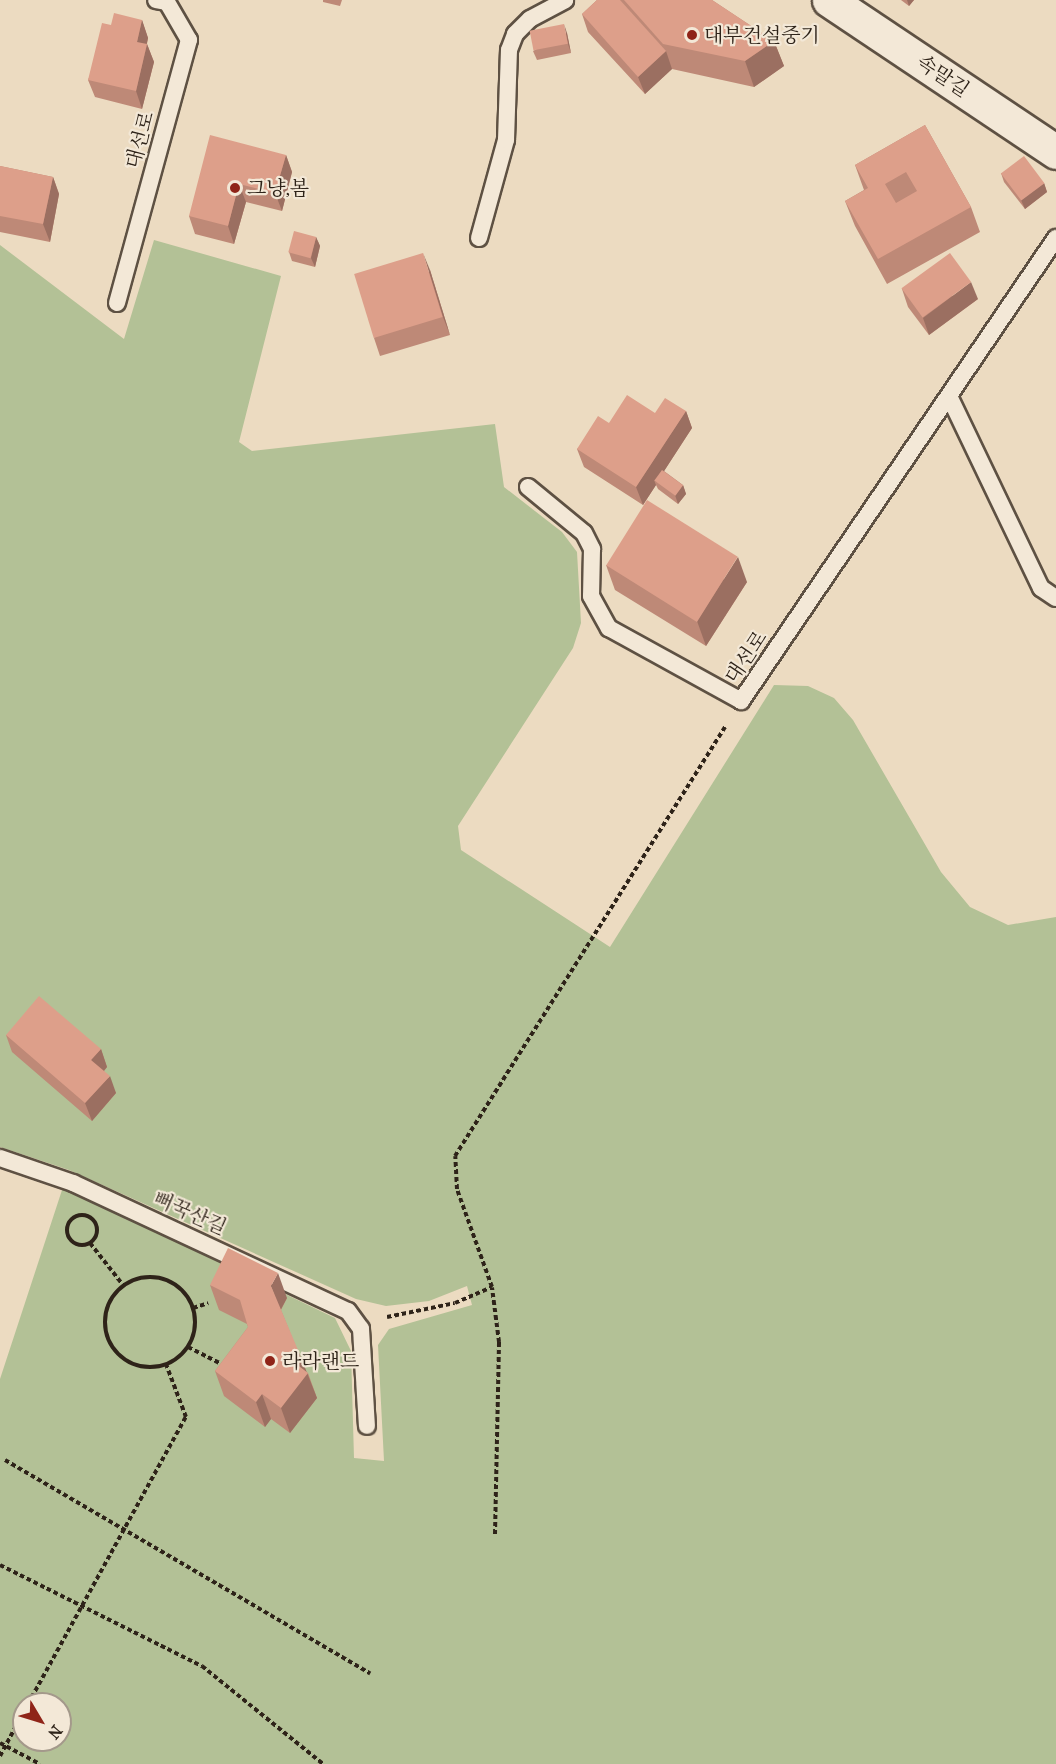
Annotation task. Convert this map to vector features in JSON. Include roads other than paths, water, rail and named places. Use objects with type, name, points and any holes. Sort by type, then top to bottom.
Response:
[{"type":"street","name":"속말길","points":[[841,3],[1056,152]]},
{"type":"lane","name":"대선로","points":[[117,303],[189,40],[167,2],[156,0]]},
{"type":"lane","points":[[479,238],[506,140],[509,50],[515,34],[530,19],[565,0]]},
{"type":"lane","name":"대선로","points":[[528,487],[584,533],[592,549],[591,596],[609,628],[741,701],[1056,238]]},
{"type":"lane","points":[[949,396],[1041,588],[1056,598]]},
{"type":"lane","name":"뻐꾹산길","points":[[0,1158],[57,1176],[330,1298],[361,1329],[367,1426]]},
{"type":"place","name":"대부건설중기","points":[[692,35]]},
{"type":"place","name":"그냥,봄","points":[[235,188]]},
{"type":"place","name":"라라랜드","points":[[270,1361]]}]
